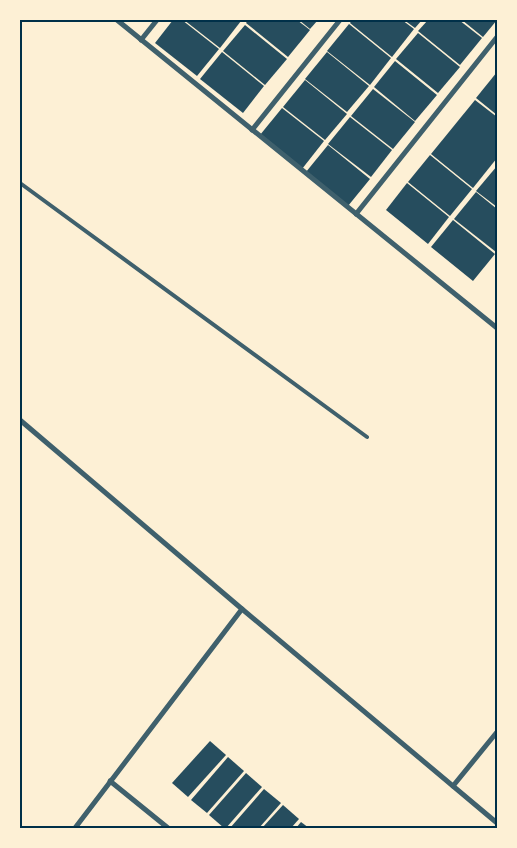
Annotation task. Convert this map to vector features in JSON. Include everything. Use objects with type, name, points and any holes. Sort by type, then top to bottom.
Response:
[{"type":"street","points":[[117,20],[497,328]]},
{"type":"street","points":[[141,40],[157,20]]},
{"type":"street","points":[[252,130],[340,20]]},
{"type":"street","points":[[356,214],[497,37]]},
{"type":"street","points":[[20,420],[497,823]]},
{"type":"street","points":[[75,828],[242,609]]},
{"type":"street","points":[[453,786],[497,732]]},
{"type":"street","points":[[110,781],[168,828]]},
{"type":"lane","points":[[20,183],[367,437]]},
{"type":"building","points":[[173,20],[182,20],[219,49],[197,76],[155,43]]},
{"type":"building","points":[[184,20],[239,20],[241,21],[220,48]]},
{"type":"building","points":[[248,20],[297,20],[310,30],[288,57],[246,23]]},
{"type":"building","points":[[299,20],[318,20],[310,29]]},
{"type":"building","points":[[352,20],[402,20],[414,29],[392,57],[350,23]]},
{"type":"building","points":[[404,20],[422,20],[415,28]]},
{"type":"building","points":[[428,20],[459,20],[482,38],[460,65],[418,31]]},
{"type":"building","points":[[462,20],[497,20],[483,37]]},
{"type":"building","points":[[349,24],[391,58],[370,85],[327,51]]},
{"type":"building","points":[[245,25],[287,59],[265,85],[223,51]]},
{"type":"building","points":[[418,33],[460,67],[438,93],[396,59]]},
{"type":"building","points":[[222,52],[264,86],[243,113],[200,79]]},
{"type":"building","points":[[327,52],[369,86],[347,112],[305,79]]},
{"type":"building","points":[[395,61],[437,95],[415,121],[374,87]]},
{"type":"building","points":[[497,72],[497,115],[476,98]]},
{"type":"building","points":[[305,80],[347,114],[325,140],[283,107]]},
{"type":"building","points":[[373,89],[415,122],[393,149],[351,116]]},
{"type":"building","points":[[475,100],[497,117],[497,158],[473,188],[431,154]]},
{"type":"building","points":[[282,108],[324,141],[302,169],[260,135]]},
{"type":"building","points":[[350,117],[392,150],[371,177],[328,144]]},
{"type":"building","points":[[328,145],[370,179],[348,206],[306,172]]},
{"type":"building","points":[[430,155],[472,189],[450,216],[408,182]]},
{"type":"building","points":[[497,166],[497,207],[476,191]]},
{"type":"building","points":[[407,183],[449,217],[428,244],[386,210]]},
{"type":"building","points":[[476,192],[497,209],[496,252],[454,219]]},
{"type":"building","points":[[453,220],[495,254],[473,281],[431,247]]},
{"type":"building","points":[[210,741],[226,755],[188,797],[172,783]]},
{"type":"building","points":[[228,757],[244,771],[207,813],[191,800]]},
{"type":"building","points":[[246,773],[262,787],[224,828],[209,815]]},
{"type":"building","points":[[264,789],[281,803],[259,828],[230,828]]},
{"type":"building","points":[[283,805],[299,819],[291,828],[262,828]]},
{"type":"building","points":[[301,822],[309,828],[296,828]]}]
